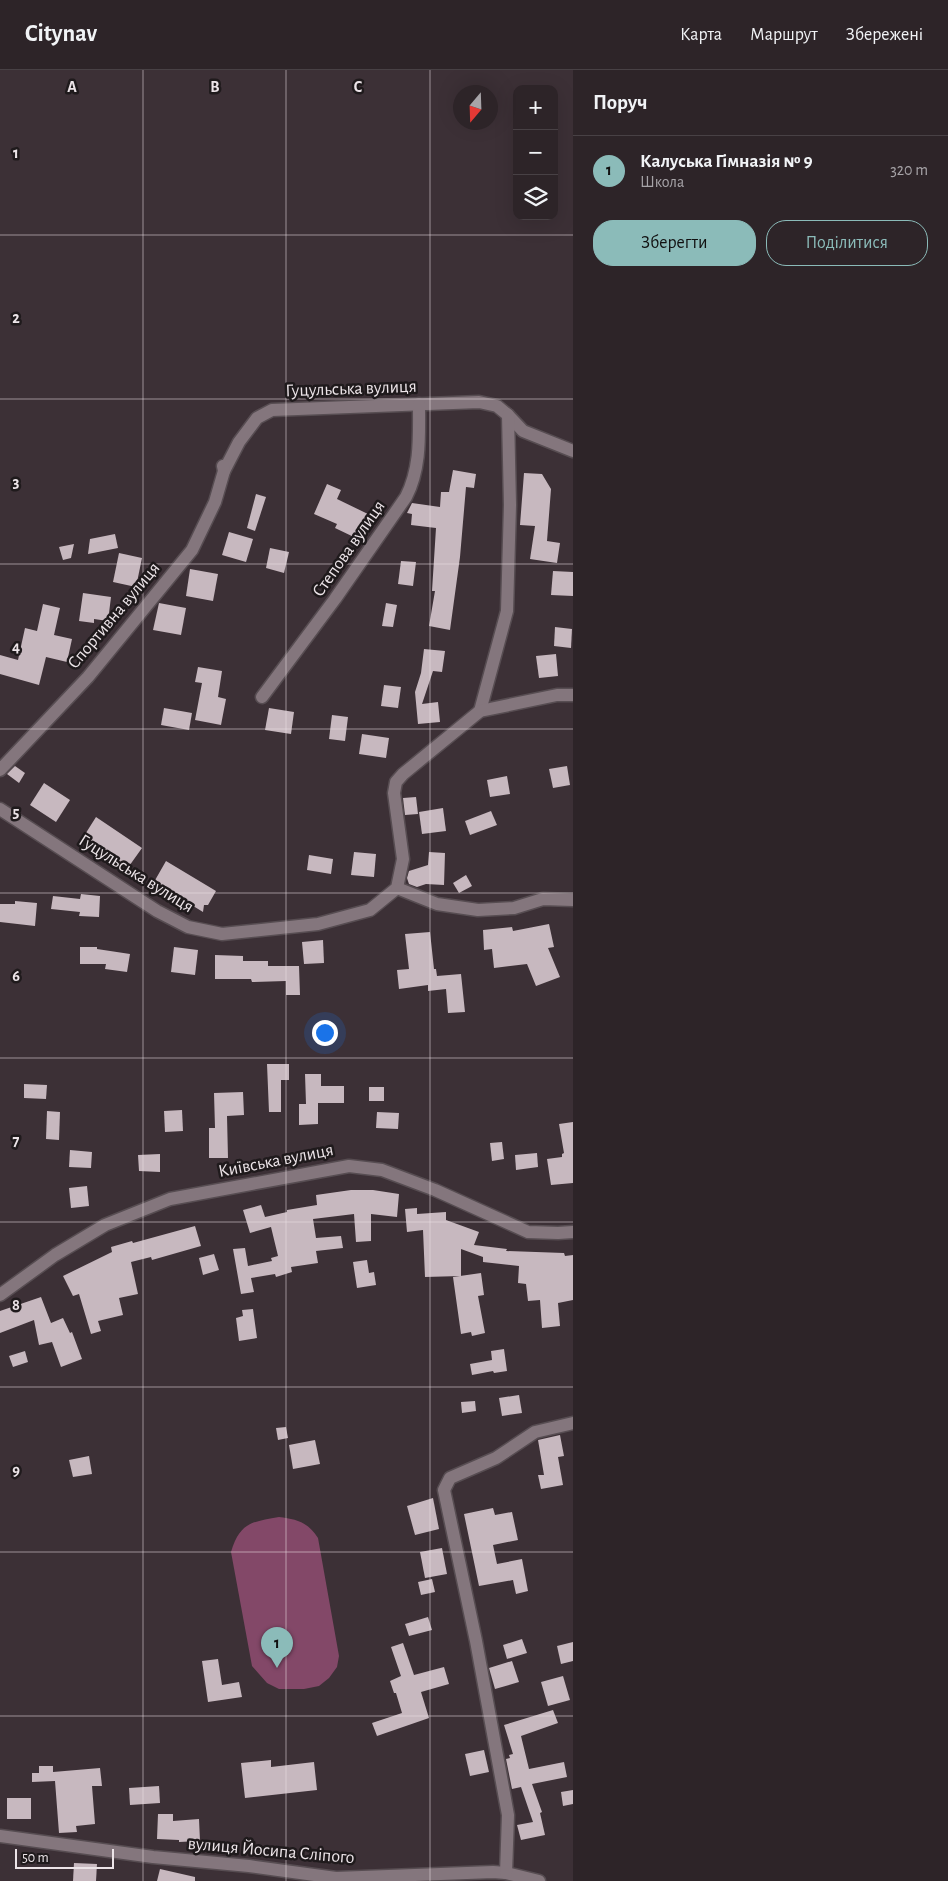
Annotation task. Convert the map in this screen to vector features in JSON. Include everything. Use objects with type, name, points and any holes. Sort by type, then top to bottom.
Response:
[{"type":"street","name":"Гуцульська вулиця","points":[[223,469],[239,442],[257,418],[272,410],[479,402],[497,406],[523,431],[573,451]]},
{"type":"street","name":"Степова вулиця","points":[[262,697],[335,599],[406,497],[414,481],[419,451],[418,404]]},
{"type":"street","points":[[480,711],[507,611],[510,506],[508,415]]},
{"type":"street","name":"Спортивна вулиця","points":[[0,770],[88,677],[192,550],[215,502],[223,469]]},
{"type":"street","points":[[573,695],[558,695],[480,711],[403,774],[396,782],[394,793],[403,859],[397,888],[438,904],[478,910],[514,908],[543,899],[573,900]]},
{"type":"street","name":"Гуцульська вулиця","points":[[0,809],[157,911],[188,927],[222,934],[318,924],[370,910],[397,888]]},
{"type":"street","name":"Київська вулиця","points":[[0,1294],[55,1255],[105,1225],[170,1199],[349,1166],[382,1170],[435,1190],[528,1232],[573,1232]]},
{"type":"street","points":[[506,1873],[508,1815],[506,1797],[444,1490],[450,1478],[496,1458],[535,1432],[573,1423]]},
{"type":"street","name":"вулиця Йосипа Сліпого","points":[[0,1836],[153,1857],[249,1866],[336,1878],[506,1873],[540,1881]]},
{"type":"shaded area","points":[[279,1517],[301,1522],[310,1528],[318,1538],[339,1656],[337,1667],[329,1678],[319,1686],[304,1689],[279,1689],[267,1683],[252,1666],[231,1552],[238,1535],[248,1525],[261,1520]]},
{"type":"building","points":[[453,470],[476,474],[474,488],[466,487],[460,557],[450,630],[429,626],[435,591],[432,591],[436,528],[411,525],[412,514],[407,513],[412,503],[440,507],[441,492],[449,492]]},
{"type":"building","points":[[524,473],[542,474],[551,489],[547,541],[560,543],[557,563],[530,559],[535,526],[520,525]]},
{"type":"building","points":[[327,484],[341,490],[337,499],[370,515],[358,539],[335,528],[337,524],[314,514]]},
{"type":"building","points":[[256,494],[266,497],[255,531],[247,528]]},
{"type":"building","points":[[229,532],[253,539],[246,562],[222,555]]},
{"type":"building","points":[[115,534],[118,548],[88,554],[90,539]]},
{"type":"building","points":[[74,544],[71,558],[63,560],[59,547]]},
{"type":"building","points":[[270,548],[289,552],[284,573],[266,568]]},
{"type":"building","points":[[119,553],[142,558],[136,587],[113,582]]},
{"type":"building","points":[[401,561],[416,562],[413,586],[398,584]]},
{"type":"building","points":[[190,569],[218,574],[213,601],[186,596]]},
{"type":"building","points":[[553,571],[573,572],[573,596],[551,595]]},
{"type":"building","points":[[83,593],[111,597],[108,621],[94,619],[94,623],[79,621]]},
{"type":"building","points":[[159,603],[186,608],[181,635],[153,630]]},
{"type":"building","points":[[386,603],[397,605],[393,627],[382,626]]},
{"type":"building","points":[[43,604],[60,608],[54,635],[72,639],[67,662],[46,657],[39,685],[0,674],[0,655],[18,660],[25,628],[37,631]]},
{"type":"building","points":[[555,627],[572,629],[571,648],[554,646]]},
{"type":"building","points":[[424,649],[445,651],[442,672],[433,671],[422,704],[438,702],[440,722],[418,724],[415,692],[421,673]]},
{"type":"building","points":[[556,654],[558,676],[539,678],[536,656]]},
{"type":"building","points":[[198,667],[222,671],[218,697],[226,699],[221,725],[195,720],[202,683],[195,682]]},
{"type":"building","points":[[384,685],[401,687],[398,708],[381,706]]},
{"type":"building","points":[[164,708],[192,713],[189,730],[161,725]]},
{"type":"building","points":[[269,708],[294,712],[291,734],[265,730]]},
{"type":"building","points":[[332,715],[348,717],[345,741],[329,739]]},
{"type":"building","points":[[362,734],[389,738],[386,758],[359,754]]},
{"type":"building","points":[[15,766],[25,773],[19,783],[7,774]]},
{"type":"building","points":[[567,766],[570,785],[553,788],[549,769]]},
{"type":"building","points":[[507,776],[510,794],[490,797],[487,780]]},
{"type":"building","points":[[44,783],[70,800],[56,822],[30,805]]},
{"type":"building","points":[[416,797],[418,814],[405,815],[403,798]]},
{"type":"building","points":[[443,808],[446,831],[422,834],[419,812]]},
{"type":"building","points":[[491,811],[497,825],[470,835],[465,821]]},
{"type":"building","points":[[96,817],[142,848],[127,869],[84,836]]},
{"type":"building","points":[[354,852],[376,854],[374,877],[351,875]]},
{"type":"building","points":[[429,852],[445,853],[444,885],[426,884],[417,887],[409,884],[407,878],[409,871],[428,865]]},
{"type":"building","points":[[309,855],[333,859],[331,874],[307,870]]},
{"type":"building","points":[[166,861],[216,891],[208,905],[204,905],[203,912],[154,882]]},
{"type":"building","points":[[466,875],[472,886],[459,893],[453,883]]},
{"type":"building","points":[[81,894],[100,896],[99,917],[79,916],[80,912],[51,909],[53,896],[80,899]]},
{"type":"building","points":[[15,901],[37,903],[35,926],[0,922],[0,904],[15,904]]},
{"type":"building","points":[[549,924],[554,947],[548,948],[560,977],[536,986],[527,964],[494,968],[492,949],[484,950],[483,930],[512,927],[513,931]]},
{"type":"building","points":[[430,932],[434,969],[436,969],[437,976],[461,974],[465,1012],[448,1013],[446,989],[428,991],[428,985],[399,989],[397,970],[409,969],[405,934]]},
{"type":"building","points":[[323,940],[324,963],[304,964],[302,942]]},
{"type":"building","points":[[80,947],[97,947],[97,949],[130,954],[127,972],[105,969],[106,964],[80,964]]},
{"type":"building","points":[[174,947],[198,950],[195,975],[171,972]]},
{"type":"building","points":[[215,955],[243,956],[243,961],[268,961],[268,966],[299,966],[300,995],[286,995],[286,981],[252,982],[251,979],[215,979]]},
{"type":"building","points":[[267,1064],[289,1064],[289,1080],[281,1080],[281,1112],[269,1112]]},
{"type":"building","points":[[305,1074],[321,1074],[321,1086],[344,1086],[344,1103],[318,1103],[318,1124],[299,1125],[299,1104],[306,1104]]},
{"type":"building","points":[[24,1084],[47,1085],[46,1099],[24,1098]]},
{"type":"building","points":[[369,1087],[384,1087],[384,1101],[369,1101]]},
{"type":"building","points":[[243,1092],[244,1115],[227,1116],[228,1158],[209,1158],[209,1128],[215,1128],[214,1093]]},
{"type":"building","points":[[182,1110],[183,1131],[165,1132],[164,1111]]},
{"type":"building","points":[[47,1111],[60,1112],[59,1140],[46,1139]]},
{"type":"building","points":[[377,1112],[399,1113],[398,1129],[376,1128]]},
{"type":"building","points":[[573,1122],[573,1183],[551,1185],[547,1159],[562,1157],[564,1153],[559,1124]]},
{"type":"building","points":[[502,1142],[504,1159],[492,1161],[490,1143]]},
{"type":"building","points":[[70,1150],[92,1152],[91,1168],[69,1167]]},
{"type":"building","points":[[537,1153],[538,1167],[516,1170],[515,1155]]},
{"type":"building","points":[[160,1154],[160,1172],[139,1171],[138,1155]]},
{"type":"building","points":[[87,1186],[89,1206],[71,1208],[69,1188]]},
{"type":"building","points":[[351,1190],[373,1190],[399,1194],[397,1217],[371,1214],[371,1241],[356,1242],[354,1214],[313,1219],[316,1238],[341,1236],[343,1248],[316,1251],[318,1263],[291,1267],[292,1272],[276,1277],[275,1274],[251,1278],[254,1292],[241,1294],[233,1249],[245,1248],[248,1266],[272,1261],[271,1258],[278,1256],[271,1227],[250,1233],[243,1210],[261,1205],[265,1217],[287,1212],[287,1210],[317,1205],[316,1195]]},
{"type":"building","points":[[417,1208],[417,1214],[446,1212],[446,1220],[479,1232],[474,1245],[507,1249],[506,1251],[573,1255],[573,1300],[558,1303],[560,1326],[542,1328],[540,1300],[528,1301],[526,1284],[518,1283],[519,1266],[483,1262],[483,1257],[461,1249],[461,1276],[425,1277],[423,1230],[407,1232],[405,1209]]},
{"type":"building","points":[[195,1226],[201,1246],[152,1260],[151,1257],[131,1262],[138,1294],[119,1298],[123,1315],[98,1321],[101,1331],[91,1334],[79,1294],[73,1296],[63,1276],[112,1252],[111,1247]]},
{"type":"building","points":[[214,1254],[219,1270],[203,1275],[199,1258]]},
{"type":"building","points":[[367,1260],[369,1273],[374,1272],[376,1285],[357,1288],[353,1262]]},
{"type":"building","points":[[481,1273],[484,1295],[478,1296],[485,1333],[472,1336],[471,1332],[461,1334],[453,1277]]},
{"type":"building","points":[[41,1297],[51,1323],[63,1318],[70,1333],[72,1332],[82,1359],[61,1367],[52,1342],[39,1345],[34,1320],[0,1333],[0,1311]]},
{"type":"building","points":[[253,1309],[257,1338],[239,1341],[236,1318],[243,1316],[242,1310]]},
{"type":"building","points":[[504,1349],[507,1371],[494,1373],[493,1371],[472,1375],[470,1364],[492,1360],[491,1351]]},
{"type":"building","points":[[25,1351],[28,1362],[13,1367],[9,1356]]},
{"type":"building","points":[[519,1395],[522,1413],[502,1416],[499,1398]]},
{"type":"building","points":[[475,1401],[476,1411],[462,1413],[461,1402]]},
{"type":"building","points":[[286,1427],[288,1438],[278,1440],[276,1428]]},
{"type":"building","points":[[560,1435],[564,1456],[558,1457],[563,1485],[541,1489],[538,1475],[544,1475],[538,1440]]},
{"type":"building","points":[[315,1440],[320,1464],[293,1469],[289,1445]]},
{"type":"building","points":[[89,1456],[92,1474],[73,1477],[69,1460]]},
{"type":"building","points":[[433,1498],[439,1529],[415,1535],[407,1506]]},
{"type":"building","points":[[493,1508],[495,1515],[512,1512],[518,1540],[493,1545],[497,1564],[522,1559],[528,1591],[516,1594],[513,1580],[479,1586],[464,1514]]},
{"type":"building","points":[[442,1548],[447,1574],[425,1578],[420,1552]]},
{"type":"building","points":[[432,1579],[435,1592],[421,1595],[418,1582]]},
{"type":"building","points":[[428,1617],[432,1630],[409,1636],[405,1624]]},
{"type":"building","points":[[522,1639],[527,1653],[507,1659],[503,1645]]},
{"type":"building","points":[[573,1642],[573,1661],[561,1664],[557,1646]]},
{"type":"building","points":[[403,1643],[414,1675],[444,1667],[449,1684],[421,1692],[429,1718],[377,1736],[372,1723],[402,1713],[390,1681],[401,1676],[391,1647]]},
{"type":"building","points":[[218,1659],[222,1685],[239,1682],[242,1697],[208,1702],[202,1661]]},
{"type":"building","points":[[512,1661],[519,1682],[495,1689],[489,1668]]},
{"type":"building","points":[[563,1676],[570,1700],[548,1706],[541,1682]]},
{"type":"building","points":[[553,1710],[558,1723],[521,1736],[529,1769],[564,1762],[567,1777],[532,1784],[542,1812],[540,1813],[545,1835],[521,1840],[517,1825],[533,1822],[521,1787],[512,1789],[506,1759],[510,1758],[509,1755],[513,1754],[504,1725]]},
{"type":"building","points":[[484,1750],[489,1772],[470,1776],[465,1754]]},
{"type":"building","points":[[271,1760],[271,1767],[314,1762],[317,1790],[245,1798],[241,1763]]},
{"type":"building","points":[[39,1766],[53,1766],[53,1772],[100,1768],[102,1786],[92,1786],[95,1824],[76,1826],[77,1832],[59,1833],[55,1781],[32,1782],[32,1773],[39,1773]]},
{"type":"building","points":[[159,1786],[160,1803],[130,1805],[129,1788]]},
{"type":"building","points":[[573,1790],[573,1804],[563,1806],[561,1792]]},
{"type":"building","points":[[7,1798],[31,1798],[31,1819],[7,1819]]},
{"type":"building","points":[[158,1814],[173,1814],[173,1821],[199,1819],[200,1841],[179,1842],[179,1840],[157,1839]]},
{"type":"building","points":[[74,1863],[97,1864],[96,1881],[73,1881]]},
{"type":"building","points":[[160,1869],[195,1877],[195,1881],[157,1881]]},
{"type":"place","name":"Калуська Гімназія № 9","points":[[277,1668]]}]
